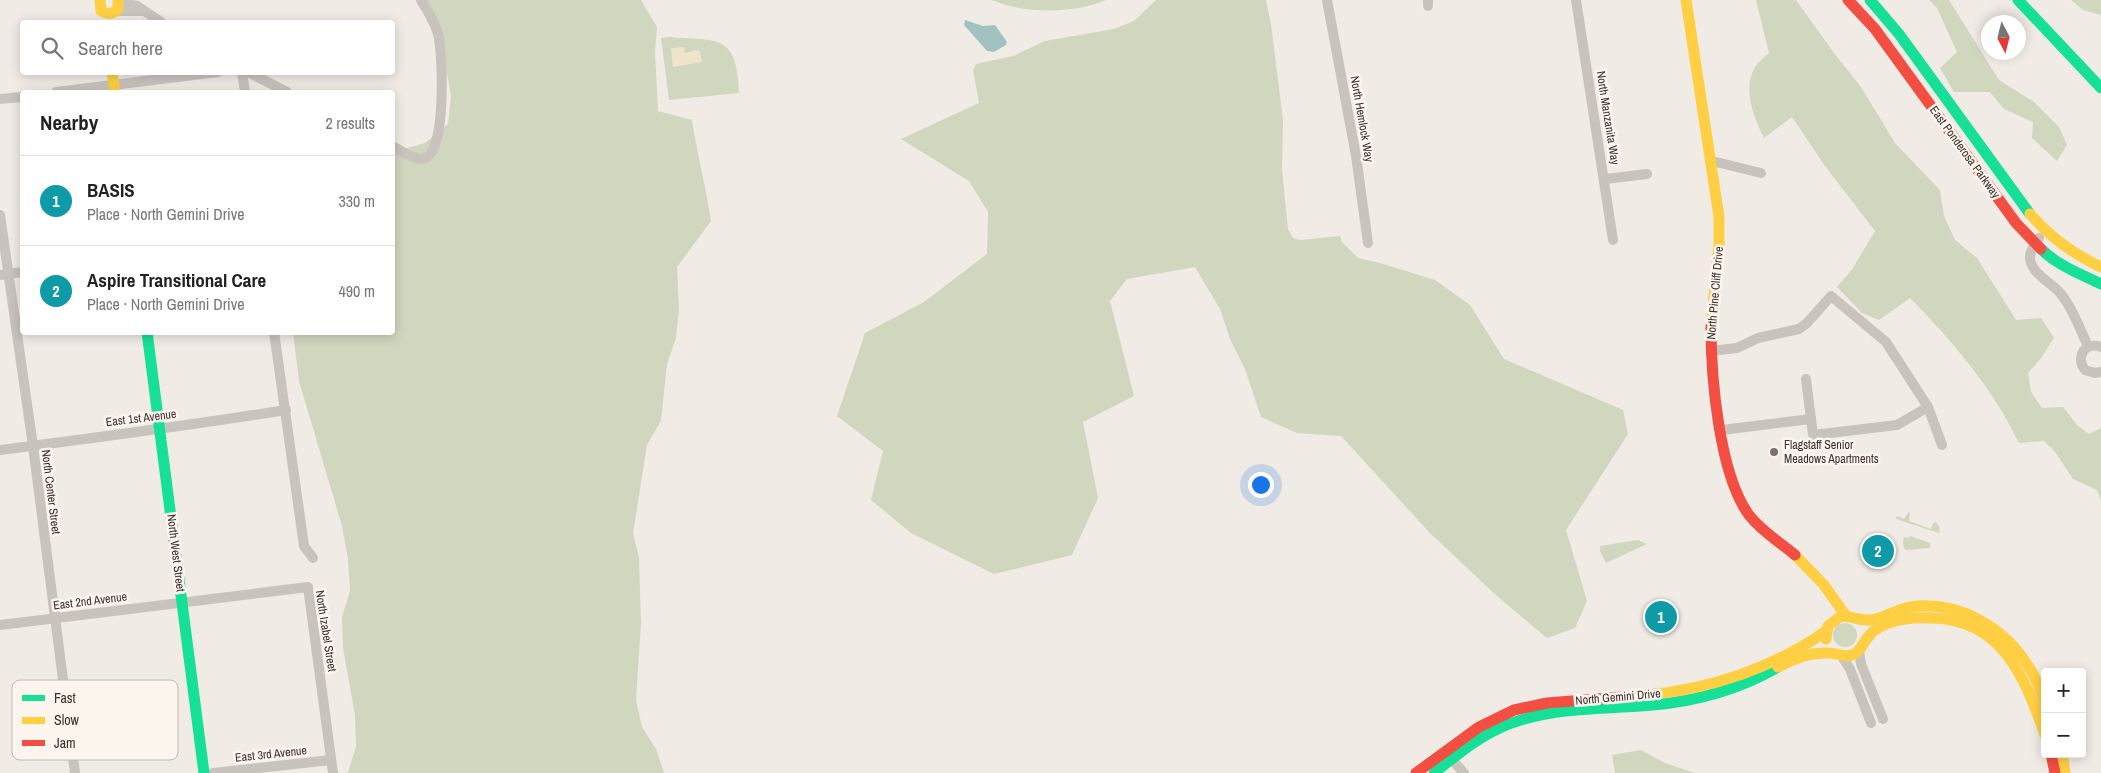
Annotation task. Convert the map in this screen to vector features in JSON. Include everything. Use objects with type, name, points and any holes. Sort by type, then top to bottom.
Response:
[{"type":"street","points":[[395,148],[418,159],[427,158],[433,152],[441,120],[442,84],[439,34],[421,0]]},
{"type":"street","name":"North Hemlock Way","points":[[1327,0],[1356,156],[1368,242]]},
{"type":"street","name":"North Manzanita Way","points":[[1576,0],[1613,240]]},
{"type":"street","name":"North Pine Cliff Drive","points":[[1686,0],[1718,204],[1720,237],[1711,321],[1711,351],[1722,430],[1735,491],[1744,509],[1764,532],[1799,557],[1830,592],[1846,616]]},
{"type":"street","name":"East Ponderosa Parkway","points":[[1848,0],[1875,29],[2016,222],[2035,244],[2048,256],[2101,284]]},
{"type":"street","name":"East Ponderosa Parkway","points":[[1870,0],[1899,34],[2026,210],[2044,231],[2080,258],[2101,266]]},
{"type":"street","points":[[2018,0],[2101,88]]},
{"type":"street","points":[[108,9],[142,11],[158,20]]},
{"type":"street","points":[[112,75],[114,89]]},
{"type":"street","points":[[95,90],[114,89],[200,75]]},
{"type":"street","points":[[242,75],[245,90]]},
{"type":"street","points":[[254,75],[283,90]]},
{"type":"street","points":[[0,99],[20,96]]},
{"type":"street","points":[[1712,161],[1761,172]]},
{"type":"street","points":[[1605,179],[1647,174]]},
{"type":"street","name":"North Center Street","points":[[0,215],[5,275],[33,446],[62,680]]},
{"type":"street","points":[[2044,231],[2035,244],[2030,258],[2032,265],[2060,293],[2072,312],[2088,346]]},
{"type":"street","points":[[5,275],[20,272]]},
{"type":"street","points":[[1711,351],[1737,348],[1758,338],[1799,329],[1807,323],[1831,296],[1886,342],[1928,407],[1942,445]]},
{"type":"street","name":"North West Street","points":[[147,335],[204,773]]},
{"type":"street","points":[[274,335],[304,546],[314,558]]},
{"type":"street","points":[[2101,346],[2088,346],[2081,354],[2082,365],[2090,372],[2101,372]]},
{"type":"street","points":[[1806,379],[1813,435],[1897,425],[1928,407]]},
{"type":"street","name":"East 1st Avenue","points":[[0,450],[94,436],[160,430],[286,410]]},
{"type":"street","points":[[1722,430],[1811,419]]},
{"type":"street","name":"North Pine Cliff Drive","points":[[1820,582],[1828,612],[1827,628]]},
{"type":"street","name":"North Izabel Street","points":[[182,602],[308,587],[333,773]]},
{"type":"street","name":"East 2nd Avenue","points":[[0,625],[182,602]]},
{"type":"street","points":[[1846,616],[1870,620],[1909,607],[1927,605],[1948,608],[1968,614],[1991,627],[2016,649],[2028,665],[2041,695]]},
{"type":"street","name":"North Gemini Drive","points":[[1434,773],[1448,755],[1479,727],[1514,710],[1547,703],[1654,694],[1698,687],[1740,675],[1802,648],[1827,628],[1836,618],[1846,616]]},
{"type":"street","points":[[1883,719],[1861,664],[1859,652],[1871,633],[1886,624],[1904,619],[1930,617],[1957,621],[1981,630],[2002,647],[2019,669],[2041,724]]},
{"type":"street","points":[[1858,619],[1865,629],[1866,641]]},
{"type":"street","points":[[1827,628],[1827,643],[1850,669],[1871,723]]},
{"type":"street","name":"North Gemini Drive","points":[[1416,773],[1479,738],[1519,720],[1542,714],[1690,700],[1721,693],[1752,681],[1799,657],[1838,654],[1853,655],[1859,652]]},
{"type":"street","points":[[1448,755],[1464,773]]},
{"type":"street","points":[[2052,758],[2055,773]]},
{"type":"street","points":[[2063,758],[2065,773]]},
{"type":"street","name":"North Center Street","points":[[73,760],[75,773]]},
{"type":"street","name":"East 3rd Avenue","points":[[213,773],[331,760]]},
{"type":"green space","points":[[418,0],[641,0],[657,27],[655,52],[658,111],[692,120],[711,221],[677,267],[679,309],[676,338],[667,364],[661,421],[647,445],[633,533],[639,557],[641,624],[636,700],[642,727],[656,749],[664,773],[348,773],[356,746],[355,715],[343,648],[342,617],[350,591],[348,559],[342,526],[299,381],[293,335],[395,335],[395,151],[425,143],[448,124],[451,96],[445,62]]},
{"type":"green space","points":[[992,0],[1106,0],[1079,8],[1034,10],[1005,5]]},
{"type":"green space","points":[[1156,0],[1266,0],[1271,24],[1283,120],[1282,170],[1288,229],[1293,238],[1300,240],[1340,236],[1342,242],[1358,258],[1435,280],[1470,305],[1504,359],[1623,410],[1628,434],[1566,530],[1587,601],[1575,628],[1547,638],[1498,597],[1430,533],[1341,436],[1297,433],[1261,417],[1245,369],[1230,339],[1220,309],[1195,267],[1127,279],[1110,301],[1134,396],[1083,422],[1098,498],[1072,555],[994,574],[911,533],[871,500],[883,451],[837,416],[865,333],[924,302],[987,254],[988,212],[969,181],[901,139],[979,103],[973,70],[976,64],[1013,56],[1045,41],[1114,29],[1134,21]]},
{"type":"green space","points":[[1756,0],[1796,0],[1861,87],[1895,143],[1940,190],[1944,216],[1955,240],[1977,258],[2016,320],[2041,318],[2054,338],[2028,373],[2031,392],[2042,408],[2063,407],[2078,426],[2089,434],[2101,428],[2101,500],[2097,490],[2073,479],[2056,453],[2044,441],[2019,443],[1984,384],[1956,348],[1910,298],[1879,320],[1862,313],[1837,287],[1853,268],[1875,231],[1825,166],[1792,117],[1764,138],[1753,112],[1749,94],[1751,76],[1755,67],[1769,53]]},
{"type":"green space","points":[[1929,0],[1949,0],[1981,51],[1981,60],[1986,60],[1999,80],[2034,102],[2059,127],[2067,145],[2057,161],[2032,138],[2033,122],[2004,109],[1990,92],[1954,92],[1940,68],[1957,52],[1937,8]]},
{"type":"green space","points":[[2071,0],[2101,0],[2101,15],[2083,10]]},
{"type":"green space","points":[[661,38],[700,39],[722,44],[729,50],[734,60],[739,93],[669,100]]},
{"type":"green space","points":[[1909,512],[1909,521],[1931,529],[1933,523],[1936,522],[1940,528],[1939,533],[1896,519],[1897,516],[1904,519]]},
{"type":"green space","points":[[1910,536],[1930,543],[1930,548],[1906,550],[1903,545],[1904,537],[1909,538]]},
{"type":"green space","points":[[1638,540],[1647,544],[1606,563],[1600,551],[1600,546]]},
{"type":"green space","points":[[1845,623],[1853,627],[1857,635],[1853,643],[1845,647],[1837,643],[1833,635],[1837,627]]},
{"type":"green space","points":[[1641,750],[1665,763],[1695,773],[1615,773],[1612,755]]},
{"type":"sand","points":[[684,47],[685,53],[696,50],[700,51],[702,62],[673,67],[671,48]]},
{"type":"water","points":[[965,20],[983,26],[995,25],[1007,42],[1006,45],[994,52],[987,51],[964,25]]},
{"type":"traffic: fast","points":[[1870,0],[1899,34],[2030,214]]},
{"type":"traffic: fast","points":[[2018,0],[2101,88]]},
{"type":"traffic: fast","points":[[2041,249],[2061,264],[2101,284]]},
{"type":"traffic: fast","points":[[147,335],[204,773]]},
{"type":"traffic: fast","points":[[1434,773],[1464,749],[1486,735],[1521,720],[1553,713],[1653,705],[1702,697],[1749,682],[1778,667]]},
{"type":"traffic: slow","points":[[100,0],[101,11],[106,13],[114,12],[118,9],[118,0]]},
{"type":"traffic: slow","points":[[1686,0],[1719,217],[1719,244],[1711,327]]},
{"type":"traffic: slow","points":[[112,75],[115,90]]},
{"type":"traffic: slow","points":[[2030,214],[2062,244],[2101,267]]},
{"type":"traffic: slow","points":[[1795,555],[1824,585],[1846,616]]},
{"type":"traffic: slow","points":[[1826,639],[1828,626],[1841,616],[1871,620],[1911,607],[1929,606],[1946,608],[1980,620],[2008,641],[2030,669],[2041,694]]},
{"type":"traffic: slow","points":[[1778,667],[1796,658],[1809,655],[1832,653],[1846,656],[1855,654],[1877,628],[1893,621],[1922,618],[1957,621],[1977,629],[1994,641],[2008,656],[2029,693],[2041,724]]},
{"type":"traffic: slow","points":[[1647,695],[1694,688],[1741,675],[1785,656],[1826,631]]},
{"type":"traffic: slow","points":[[2063,758],[2065,773]]},
{"type":"traffic: jam","points":[[1848,0],[1875,29],[2016,223],[2041,249]]},
{"type":"traffic: jam","points":[[1711,327],[1715,398],[1730,475],[1749,515],[1765,532],[1795,555]]},
{"type":"traffic: jam","points":[[1416,773],[1479,727],[1514,710],[1547,703],[1647,695]]},
{"type":"traffic: jam","points":[[2052,758],[2055,773]]},
{"type":"place","name":"Flagstaff Senior Meadows Apartments","points":[[1774,452]]},
{"type":"place","name":"Aspire Transitional Care","points":[[1878,551]]},
{"type":"place","name":"BASIS","points":[[1661,617]]}]
